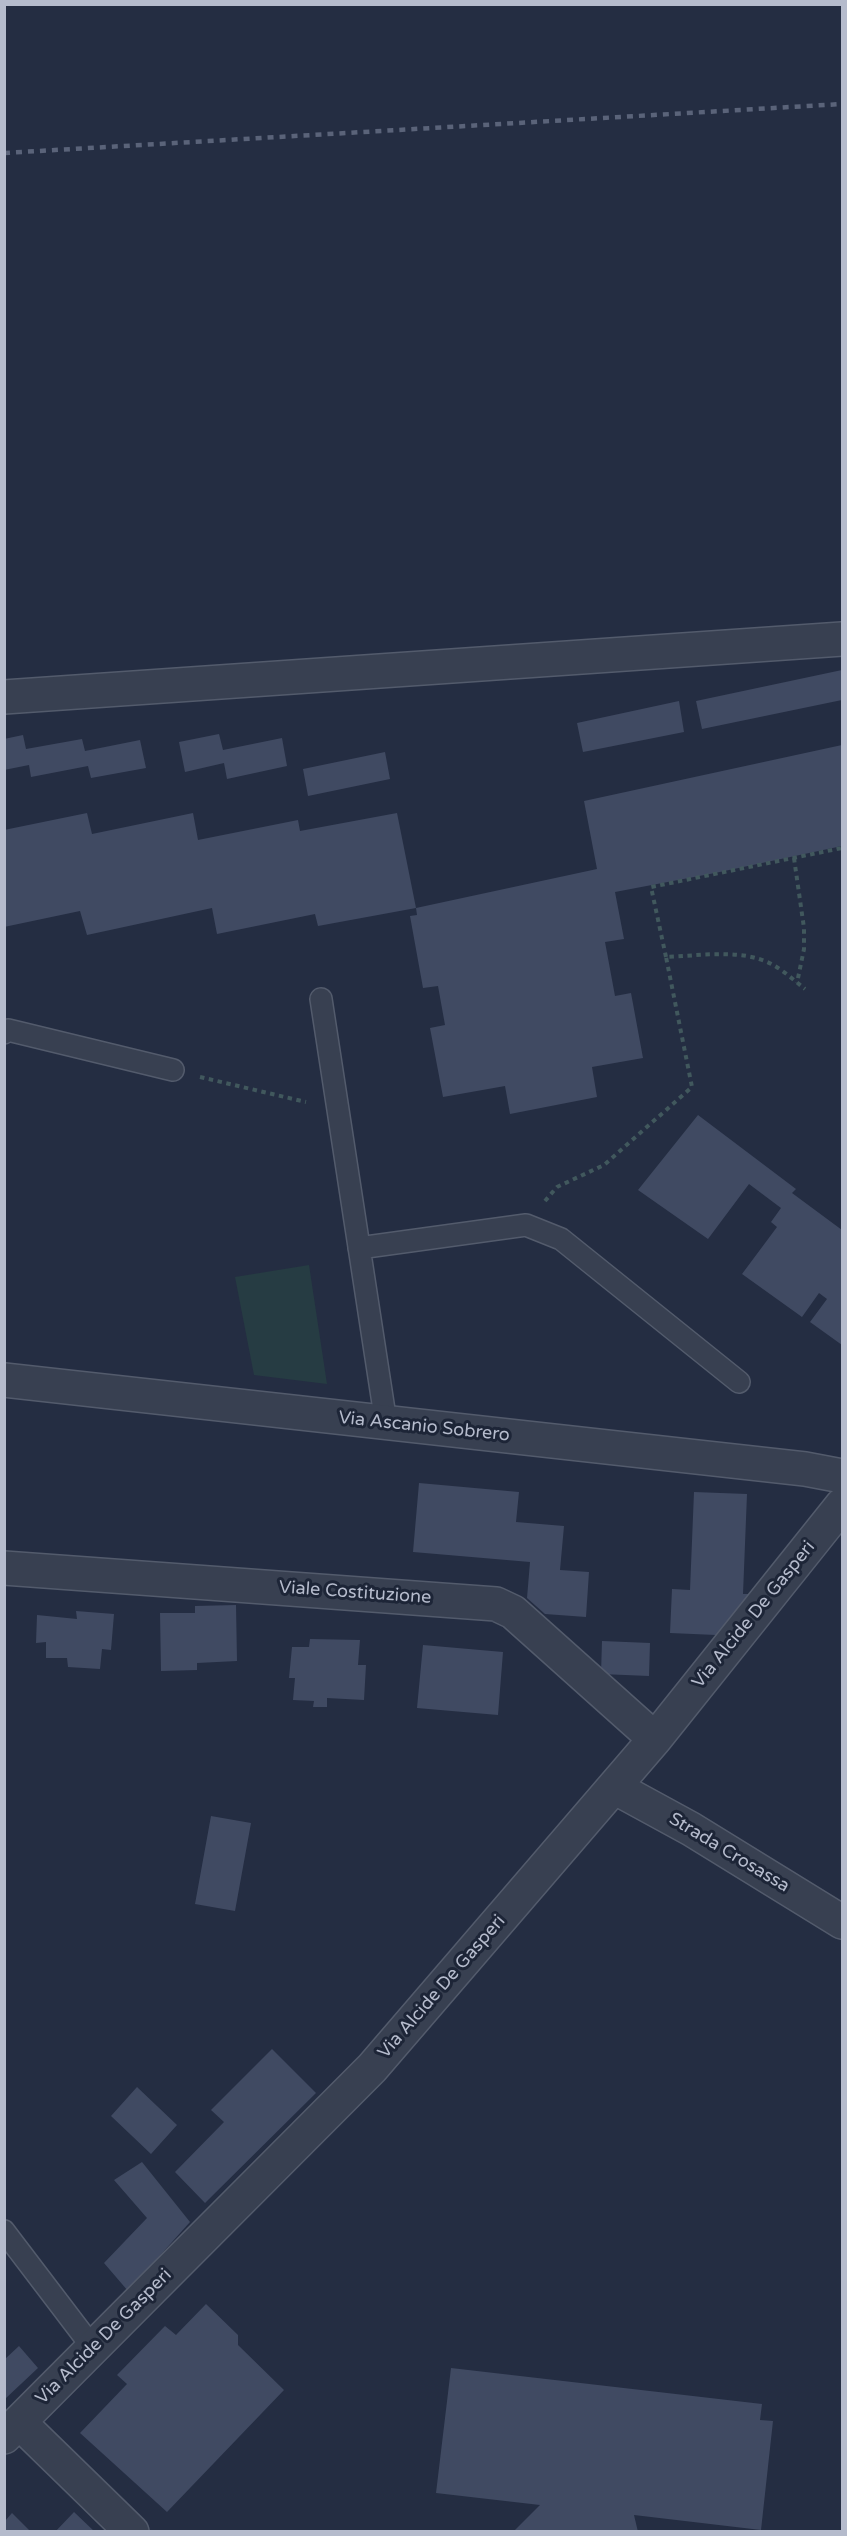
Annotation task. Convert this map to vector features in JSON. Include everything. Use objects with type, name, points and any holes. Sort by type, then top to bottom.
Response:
[{"type":"street","points":[[4,697],[843,639]]},
{"type":"street","name":"Via Ascanio Sobrero","points":[[4,1380],[805,1469],[843,1476]]},
{"type":"street","name":"Via Alcide De Gasperi","points":[[12,2429],[372,2068],[655,1739],[843,1505]]},
{"type":"street","name":"Viale Costituzione","points":[[4,1568],[496,1604],[513,1612],[655,1739]]},
{"type":"street","name":"Strada Crosassa","points":[[614,1787],[691,1829],[843,1922]]},
{"type":"street","points":[[12,2429],[49,2451],[132,2532]]},
{"type":"lane","points":[[321,999],[386,1423]]},
{"type":"lane","points":[[4,1033],[8,1030],[173,1070]]},
{"type":"lane","points":[[359,1248],[526,1225],[561,1239],[739,1382]]},
{"type":"lane","points":[[4,2231],[93,2348]]},
{"type":"path","points":[[526,1225],[557,1187],[604,1165],[692,1087],[651,887],[843,848]]},
{"type":"path","points":[[794,858],[804,928],[804,949],[797,983]]},
{"type":"path","points":[[666,957],[722,954],[759,958],[783,971],[806,990]]},
{"type":"path","points":[[173,1070],[338,1109]]},
{"type":"shaded area","points":[[309,1265],[327,1384],[254,1375],[235,1277]]},
{"type":"building","points":[[842,670],[842,700],[702,729],[696,701]]},
{"type":"building","points":[[679,701],[684,732],[583,752],[577,723]]},
{"type":"building","points":[[219,734],[223,750],[282,738],[287,766],[227,779],[224,763],[185,772],[179,742]]},
{"type":"building","points":[[23,735],[26,749],[82,739],[85,751],[140,740],[146,768],[91,778],[88,766],[31,777],[29,765],[4,770],[4,739]]},
{"type":"building","points":[[842,745],[842,846],[615,892],[624,939],[605,942],[615,996],[631,993],[643,1058],[592,1067],[597,1097],[510,1114],[505,1086],[443,1097],[430,1028],[445,1025],[438,986],[423,988],[410,916],[417,915],[416,908],[597,869],[584,801]]},
{"type":"building","points":[[385,752],[390,779],[308,796],[303,769]]},
{"type":"building","points":[[87,813],[92,834],[193,813],[198,840],[298,820],[300,831],[397,813],[416,908],[318,926],[315,914],[217,934],[212,908],[87,935],[80,911],[4,927],[4,830]]},
{"type":"building","points":[[698,1115],[796,1189],[792,1193],[842,1230],[842,1345],[810,1322],[827,1299],[819,1293],[802,1317],[742,1274],[777,1227],[771,1222],[781,1208],[749,1184],[708,1239],[638,1190]]},
{"type":"building","points":[[419,1483],[519,1492],[516,1522],[564,1526],[560,1570],[589,1572],[586,1617],[545,1614],[527,1598],[530,1562],[413,1552]]},
{"type":"building","points":[[694,1492],[747,1494],[743,1594],[753,1594],[716,1635],[670,1633],[672,1589],[690,1590]]},
{"type":"building","points":[[236,1605],[237,1661],[197,1663],[197,1670],[161,1671],[160,1613],[195,1613],[195,1606]]},
{"type":"building","points":[[76,1611],[114,1614],[111,1650],[102,1649],[100,1669],[68,1667],[67,1658],[46,1658],[46,1642],[36,1643],[37,1615],[77,1619]]},
{"type":"building","points":[[310,1639],[360,1640],[358,1665],[366,1665],[364,1700],[327,1698],[327,1707],[313,1707],[314,1701],[293,1700],[295,1678],[289,1678],[292,1647],[309,1647]]},
{"type":"building","points":[[602,1641],[650,1643],[649,1676],[601,1674]]},
{"type":"building","points":[[423,1645],[503,1652],[498,1715],[417,1708]]},
{"type":"building","points":[[211,1816],[251,1823],[235,1911],[195,1904]]},
{"type":"building","points":[[272,2049],[316,2093],[205,2203],[175,2172],[224,2122],[211,2110]]},
{"type":"building","points":[[137,2087],[177,2125],[151,2154],[111,2116]]},
{"type":"building","points":[[142,2162],[190,2222],[128,2291],[104,2263],[147,2218],[114,2180]]},
{"type":"building","points":[[206,2304],[238,2335],[238,2345],[284,2390],[167,2512],[80,2433],[127,2384],[117,2375],[165,2326],[176,2335]]},
{"type":"building","points":[[19,2346],[38,2368],[5,2399],[5,2359]]},
{"type":"building","points":[[451,2368],[762,2404],[760,2420],[773,2421],[761,2530],[634,2515],[638,2532],[513,2532],[540,2505],[436,2493]]},
{"type":"building","points":[[74,2512],[95,2532],[55,2532]]},
{"type":"building","points":[[12,2513],[31,2532],[5,2532],[5,2521]]},
{"type":"railway","points":[[4,153],[842,104]]}]
